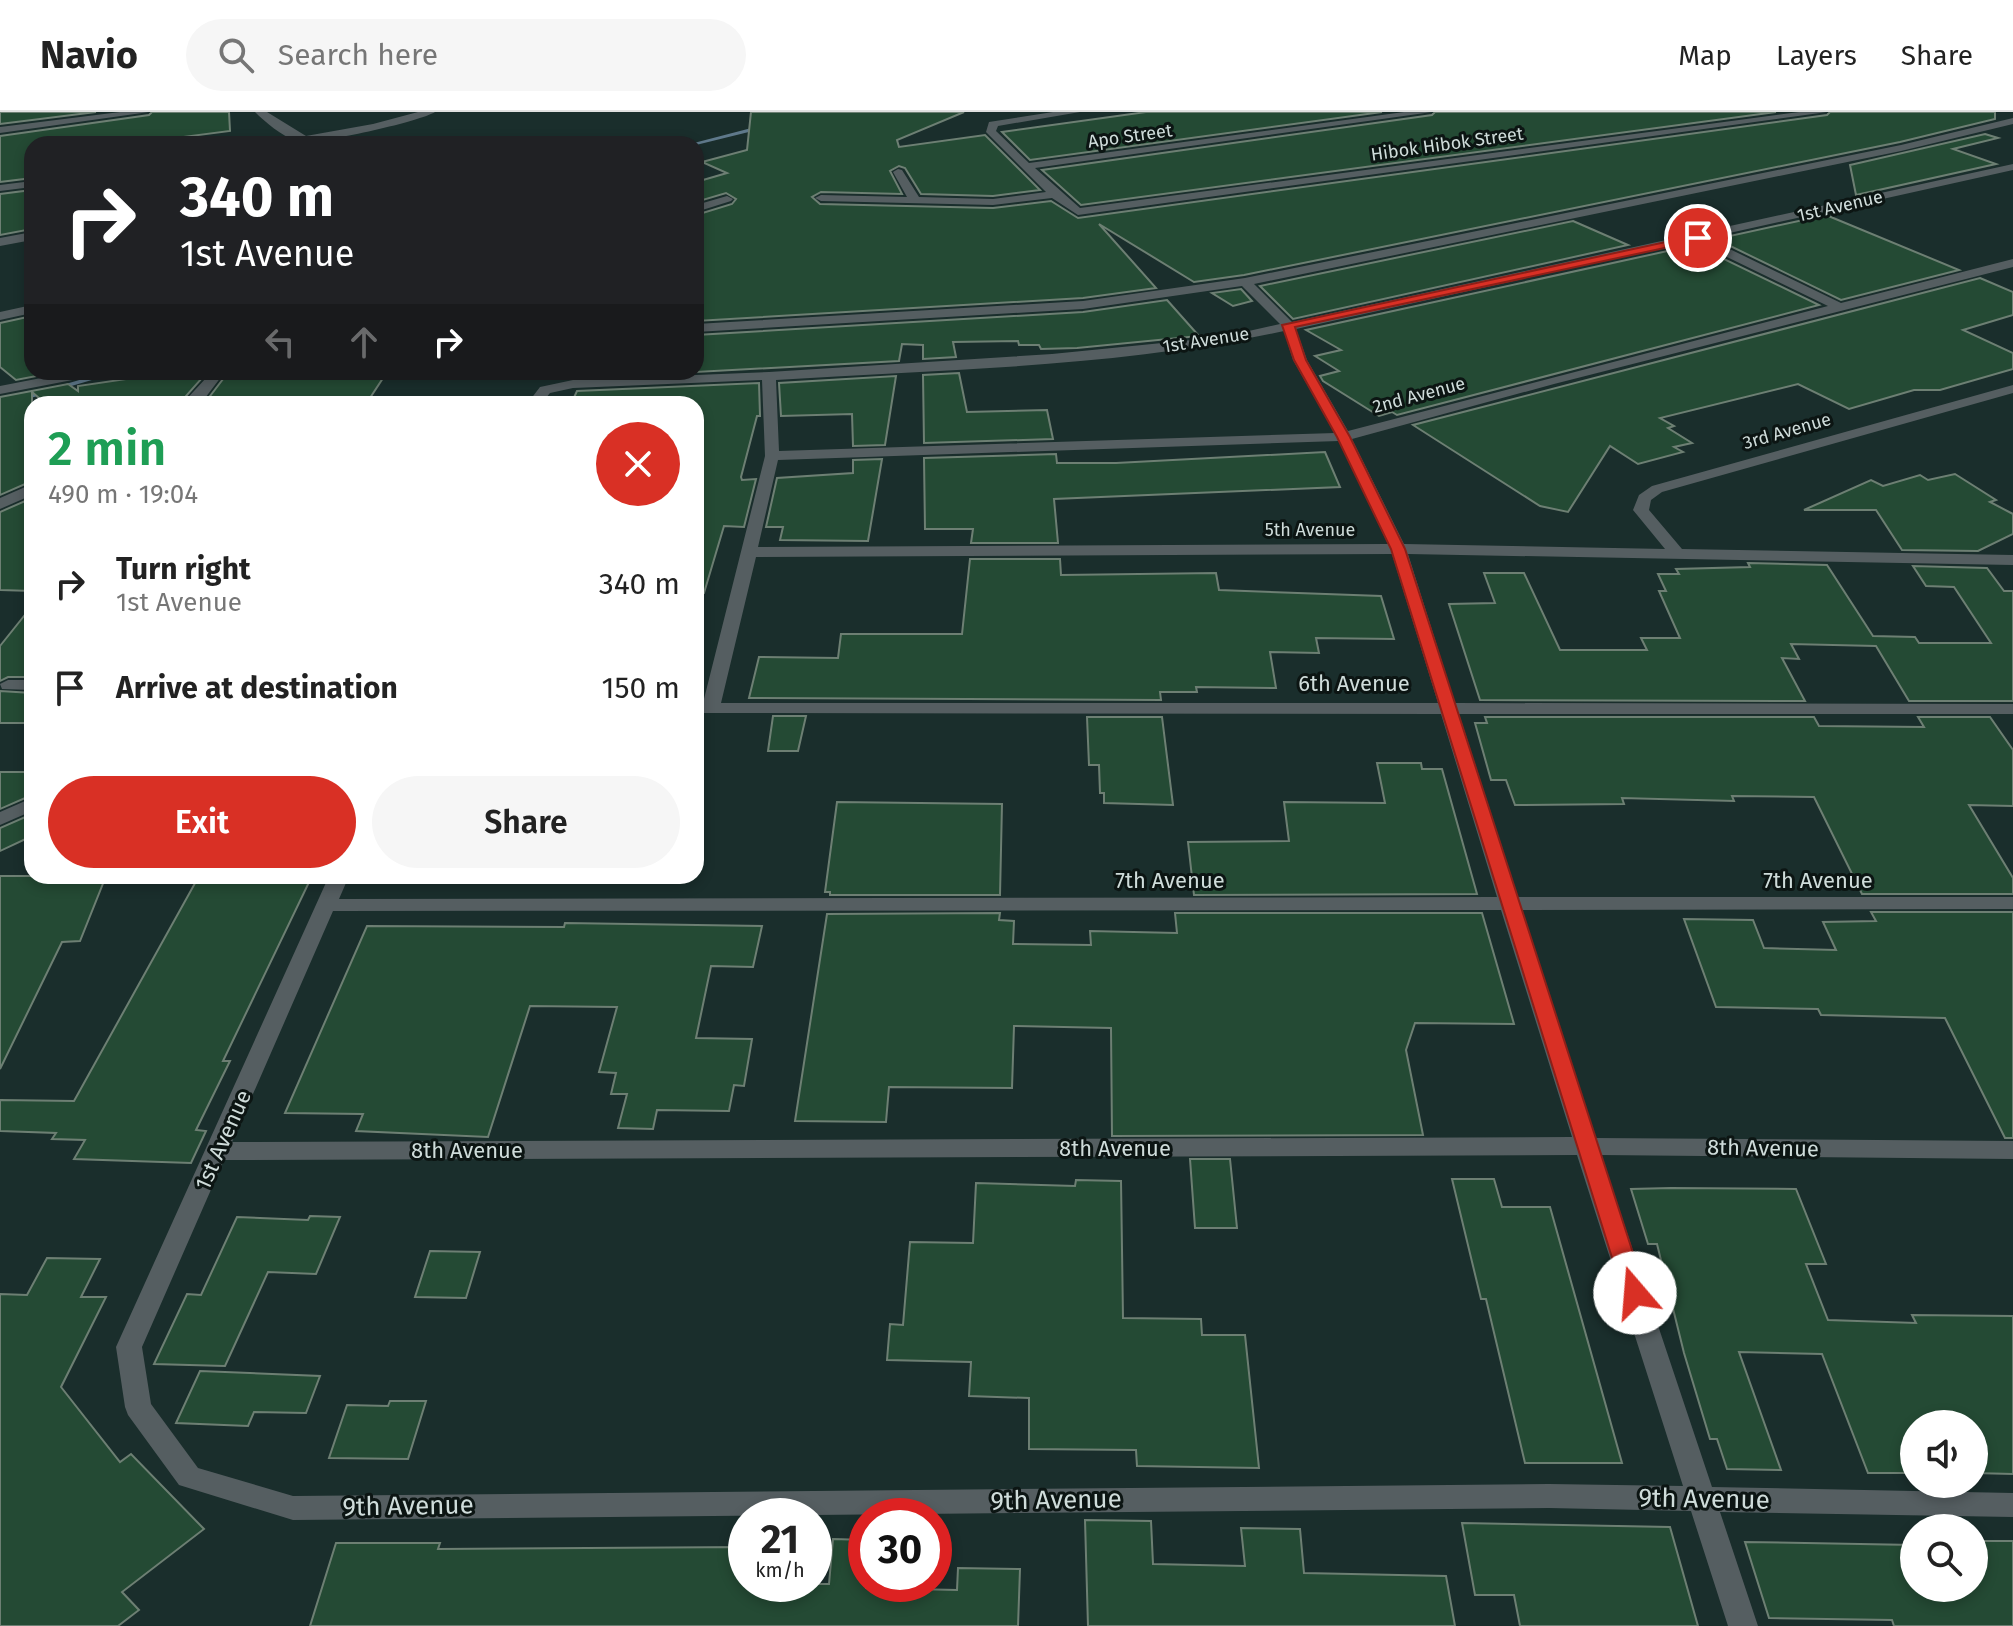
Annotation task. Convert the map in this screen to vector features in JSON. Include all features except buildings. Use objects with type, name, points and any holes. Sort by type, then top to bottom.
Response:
[{"type":"street","points":[[37,112],[46,124]]},
{"type":"street","points":[[0,130],[144,112]]},
{"type":"street","points":[[260,112],[295,136]]},
{"type":"street","points":[[327,136],[430,112]]},
{"type":"street","points":[[1056,194],[991,132],[993,124],[1075,112]]},
{"type":"street","name":"Apo Street","points":[[1028,166],[1427,112]]},
{"type":"street","points":[[1710,112],[1730,123]]},
{"type":"street","name":"Hibok Hibok Street","points":[[1056,194],[1078,212],[1822,112]]},
{"type":"street","points":[[704,328],[1083,305],[1245,282],[1901,148],[2013,121]]},
{"type":"street","name":"1st Avenue","points":[[704,379],[1099,353],[1222,341],[2013,167]]},
{"type":"street","points":[[898,172],[915,200]]},
{"type":"street","points":[[1988,172],[2013,181]]},
{"type":"street","points":[[0,188],[24,185]]},
{"type":"street","points":[[821,198],[993,202],[1056,194]]},
{"type":"street","points":[[704,206],[727,199]]},
{"type":"street","points":[[0,242],[24,238]]},
{"type":"street","points":[[1698,238],[1840,307]]},
{"type":"street","name":"2nd Avenue","points":[[772,456],[1344,437],[2013,263]]},
{"type":"street","points":[[1245,282],[1288,325],[1300,360],[1344,437],[1398,549],[1586,1146],[1743,1626]]},
{"type":"street","points":[[0,316],[24,311]]},
{"type":"street","points":[[704,708],[750,552],[772,456],[769,376]]},
{"type":"street","points":[[0,390],[52,380]]},
{"type":"street","points":[[199,396],[212,380]]},
{"type":"street","name":"1st Avenue","points":[[540,396],[545,390],[573,384],[671,380]]},
{"type":"street","name":"3rd Avenue","points":[[1679,556],[1641,510],[1644,498],[1657,489],[2013,389]]},
{"type":"street","points":[[0,504],[24,493]]},
{"type":"street","name":"5th Avenue","points":[[750,552],[1398,549],[2013,560]]},
{"type":"street","points":[[1992,560],[2013,554]]},
{"type":"street","points":[[8,685],[24,685]]},
{"type":"street","name":"6th Avenue","points":[[704,708],[2013,709]]},
{"type":"street","points":[[0,819],[24,808]]},
{"type":"street","name":"1st Avenue","points":[[138,1407],[129,1347],[336,884]]},
{"type":"street","name":"7th Avenue","points":[[327,905],[2013,903]]},
{"type":"street","name":"8th Avenue","points":[[218,1151],[1586,1146],[2013,1150]]},
{"type":"street","name":"9th Avenue","points":[[138,1407],[189,1477],[293,1508],[1549,1496],[2013,1505]]},
{"type":"waterway","points":[[704,141],[763,127]]},
{"type":"waterway","points":[[31,396],[87,380]]},
{"type":"waterway","points":[[0,405],[24,398]]},
{"type":"route","points":[[1635,1293],[1398,549],[1344,437],[1300,360],[1288,325],[1698,238]]}]
